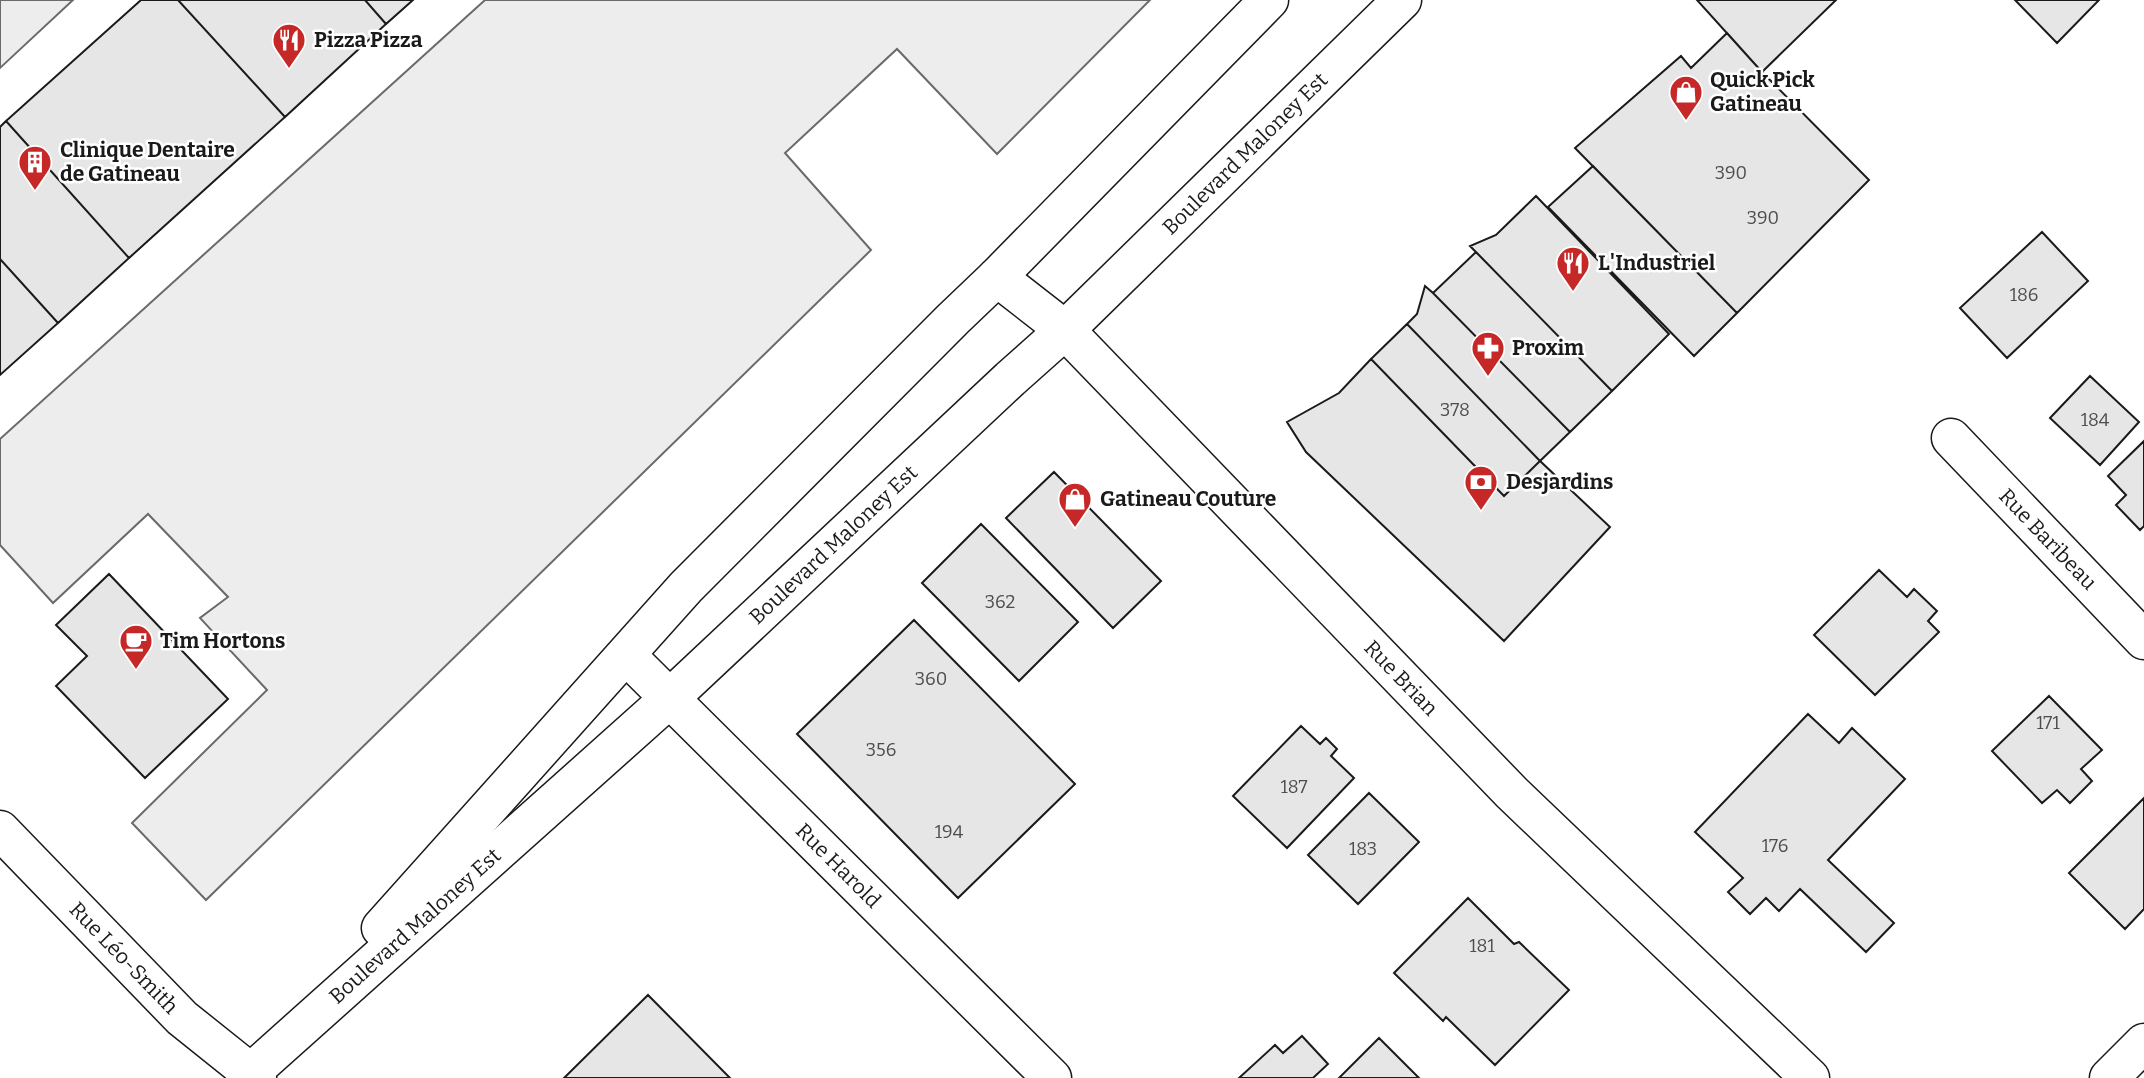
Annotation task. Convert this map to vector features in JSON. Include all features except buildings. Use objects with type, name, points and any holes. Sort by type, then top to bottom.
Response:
[{"type":"main road","name":"Boulevard Maloney Est","points":[[251,1076],[686,587],[997,277],[1269,0]]},
{"type":"main road","name":"Boulevard Maloney Est","points":[[251,1076],[670,698],[1065,330],[1402,0]]},
{"type":"main road","name":"Rue Brian","points":[[997,277],[1065,330],[1512,793],[1810,1078]]},
{"type":"main road","name":"Rue Baribeau","points":[[1951,438],[2144,640]]},
{"type":"main road","name":"Rue Harold","points":[[626,655],[1052,1078]]},
{"type":"main road","name":"Rue Léo-Smith","points":[[0,830],[182,1018],[251,1076]]},
{"type":"main road","points":[[2109,1078],[2144,1043]]},
{"type":"shaded area","points":[[0,0],[73,0],[0,68]]},
{"type":"shaded area","points":[[485,0],[1150,0],[997,154],[897,49],[785,153],[871,250],[206,900],[132,823],[267,690],[200,618],[228,597],[148,514],[53,603],[0,545],[0,439]]},
{"type":"place","name":"Pizza Pizza","points":[[289,70]]},
{"type":"place","name":"Quick Pick Gatineau","points":[[1686,122]]},
{"type":"place","name":"Clinique Dentaire de Gatineau","points":[[35,192]]},
{"type":"place","name":"L'Industriel","points":[[1573,293]]},
{"type":"place","name":"Proxim","points":[[1488,378]]},
{"type":"place","name":"Desjardins","points":[[1481,512]]},
{"type":"place","name":"Gatineau Couture","points":[[1075,529]]},
{"type":"place","name":"Tim Hortons","points":[[136,671]]}]
